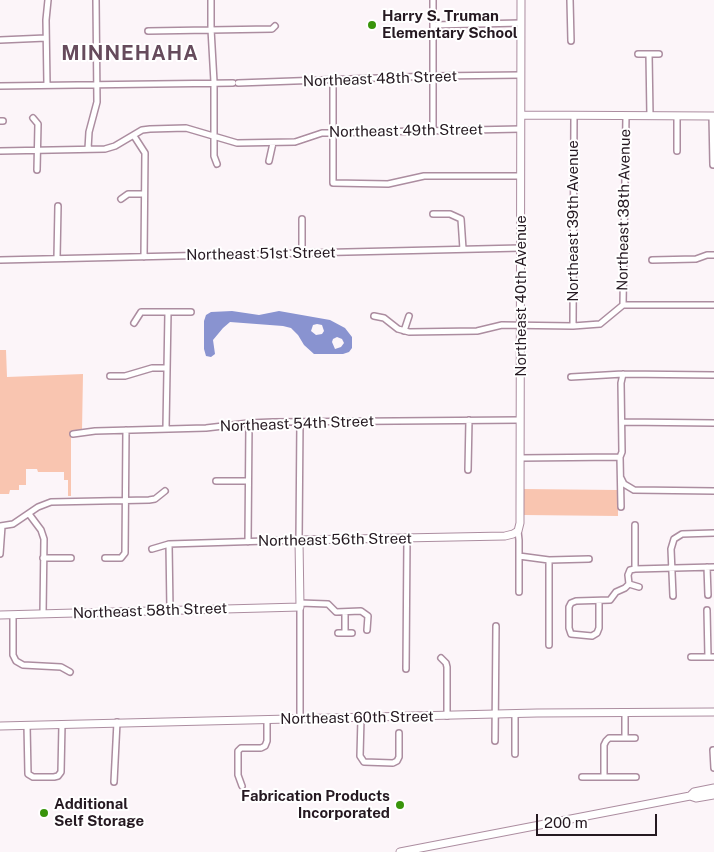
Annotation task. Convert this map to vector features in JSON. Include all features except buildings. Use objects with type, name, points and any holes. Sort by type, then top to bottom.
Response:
[{"type":"street","points":[[47,85],[46,38],[48,0]]},
{"type":"street","points":[[88,149],[89,132],[97,102],[96,0]]},
{"type":"street","points":[[211,0],[210,29],[214,82],[214,156],[217,164]]},
{"type":"street","points":[[432,0],[433,132]]},
{"type":"street","name":"Northeast 40th Avenue","points":[[519,592],[521,0]]},
{"type":"street","points":[[570,0],[571,41]]},
{"type":"street","points":[[433,25],[521,23]]},
{"type":"street","points":[[148,30],[272,29],[275,26]]},
{"type":"street","points":[[0,40],[46,38]]},
{"type":"street","points":[[638,54],[659,54]]},
{"type":"street","points":[[649,54],[650,116]]},
{"type":"street","name":"Northeast 48th Street","points":[[0,86],[236,83],[521,75]]},
{"type":"street","points":[[334,80],[333,183],[388,184],[424,176],[521,176]]},
{"type":"street","points":[[521,116],[713,116],[713,165]]},
{"type":"street","name":"Northeast 39th Avenue","points":[[572,326],[574,116]]},
{"type":"street","name":"Northeast 38th Avenue","points":[[623,305],[626,116]]},
{"type":"street","points":[[677,116],[677,151]]},
{"type":"street","points":[[33,118],[38,124],[37,170]]},
{"type":"street","name":"Northeast 49th Street","points":[[0,151],[88,149],[115,146],[142,130],[150,128],[186,128],[237,143],[295,142],[322,133],[521,129]]},
{"type":"street","points":[[134,136],[145,153],[144,257]]},
{"type":"street","points":[[269,161],[273,143]]},
{"type":"street","points":[[121,199],[128,194],[144,194]]},
{"type":"street","points":[[58,206],[58,258]]},
{"type":"street","points":[[433,214],[450,214],[461,219],[462,249]]},
{"type":"street","points":[[302,219],[302,253]]},
{"type":"street","name":"Northeast 51st Street","points":[[0,260],[521,248]]},
{"type":"street","points":[[652,260],[696,259],[707,255],[714,255]]},
{"type":"street","points":[[374,316],[384,318],[404,331],[414,333],[477,331],[502,325],[572,326],[600,324],[623,305],[714,305]]},
{"type":"street","points":[[134,323],[141,312],[191,312]]},
{"type":"street","points":[[166,428],[168,312]]},
{"type":"street","points":[[404,331],[409,316]]},
{"type":"street","points":[[110,376],[131,375],[152,368],[167,368]]},
{"type":"street","points":[[571,377],[623,374],[714,375]]},
{"type":"street","points":[[621,507],[621,383],[623,374]]},
{"type":"street","points":[[468,470],[469,420]]},
{"type":"street","name":"Northeast 54th Street","points":[[73,434],[166,428],[206,428],[249,423],[300,421],[520,420]]},
{"type":"street","points":[[300,421],[300,720]]},
{"type":"street","points":[[622,422],[714,423]]},
{"type":"street","points":[[248,542],[249,423]]},
{"type":"street","points":[[105,558],[121,558],[124,556],[126,430]]},
{"type":"street","points":[[520,458],[620,457]]},
{"type":"street","points":[[620,476],[624,484],[634,490],[714,491]]},
{"type":"street","points":[[216,481],[248,481]]},
{"type":"street","points":[[0,554],[1,526],[13,524],[38,507],[51,502],[155,499],[165,491]]},
{"type":"street","points":[[29,514],[43,535],[43,614]]},
{"type":"street","points":[[634,525],[635,569]]},
{"type":"street","name":"Northeast 56th Street","points":[[152,549],[169,544],[505,536],[518,531]]},
{"type":"street","points":[[673,596],[671,548],[674,539],[678,535],[685,533],[714,533]]},
{"type":"street","points":[[406,669],[407,538]]},
{"type":"street","points":[[169,544],[170,610]]},
{"type":"street","points":[[519,556],[549,560],[589,559]]},
{"type":"street","points":[[43,558],[71,558]]},
{"type":"street","points":[[549,560],[549,645]]},
{"type":"street","points":[[629,584],[628,573],[635,569],[714,567]]},
{"type":"street","points":[[707,568],[708,595]]},
{"type":"street","points":[[629,584],[639,587]]},
{"type":"street","points":[[599,602],[598,632],[592,636],[571,634],[569,628],[569,607],[571,603],[610,600],[616,592],[629,584]]},
{"type":"street","points":[[300,605],[325,603],[335,612],[361,611],[368,616],[367,630]]},
{"type":"street","name":"Northeast 58th Street","points":[[0,615],[300,605]]},
{"type":"street","points":[[691,657],[711,657],[708,610]]},
{"type":"street","points":[[345,612],[345,633]]},
{"type":"street","points":[[13,615],[13,655],[16,662],[23,665],[61,667],[70,672]]},
{"type":"street","points":[[495,741],[496,626]]},
{"type":"street","points":[[338,633],[352,633]]},
{"type":"street","points":[[441,658],[446,663],[446,716]]},
{"type":"street","points":[[625,712],[625,738]]},
{"type":"street","name":"Northeast 60th Street","points":[[0,726],[515,714],[714,712]]},
{"type":"street","points":[[515,714],[515,754]]},
{"type":"street","points":[[361,718],[360,756],[362,761],[369,763],[393,763],[397,761],[399,757],[399,733]]},
{"type":"street","points":[[242,786],[238,776],[238,751],[242,748],[260,748],[264,746],[267,720]]},
{"type":"street","points":[[114,782],[117,722]]},
{"type":"street","points":[[27,725],[27,771],[29,775],[33,777],[54,777],[60,774],[62,724]]},
{"type":"street","points":[[604,777],[604,745],[606,741],[609,738],[634,738]]},
{"type":"street","points":[[713,750],[714,768]]},
{"type":"street","points":[[582,777],[636,777]]},
{"type":"street","points":[[690,796],[694,792],[714,788]]},
{"type":"street","points":[[400,852],[690,796],[696,798],[714,794]]},
{"type":"shaded area","points":[[0,350],[6,350],[7,377],[83,374],[82,431],[71,432],[71,496],[68,496],[68,480],[64,480],[64,472],[38,472],[37,469],[26,469],[26,485],[19,485],[19,490],[10,490],[9,494],[0,494]]},
{"type":"shaded area","points":[[523,489],[618,490],[618,516],[524,515]]},
{"type":"water","points":[[232,311],[259,315],[279,311],[330,320],[345,328],[352,337],[352,348],[349,352],[343,354],[314,354],[304,345],[291,328],[230,322],[213,340],[215,354],[211,357],[206,356],[204,349],[204,321],[206,315],[211,312]],"holes":[[[313,325],[322,325],[324,331],[322,334],[316,335],[311,331]],[[337,337],[342,339],[344,343],[341,347],[335,349],[332,342]]]},
{"type":"place","name":"Harry S. Truman Elementary School","points":[[372,25]]},
{"type":"place","name":"Fabrication Products Incorporated","points":[[400,805]]},
{"type":"place","name":"Additional Self Storage","points":[[44,813]]},
{"type":"district","name":"MINNEHAHA","points":[[130,54]]}]
